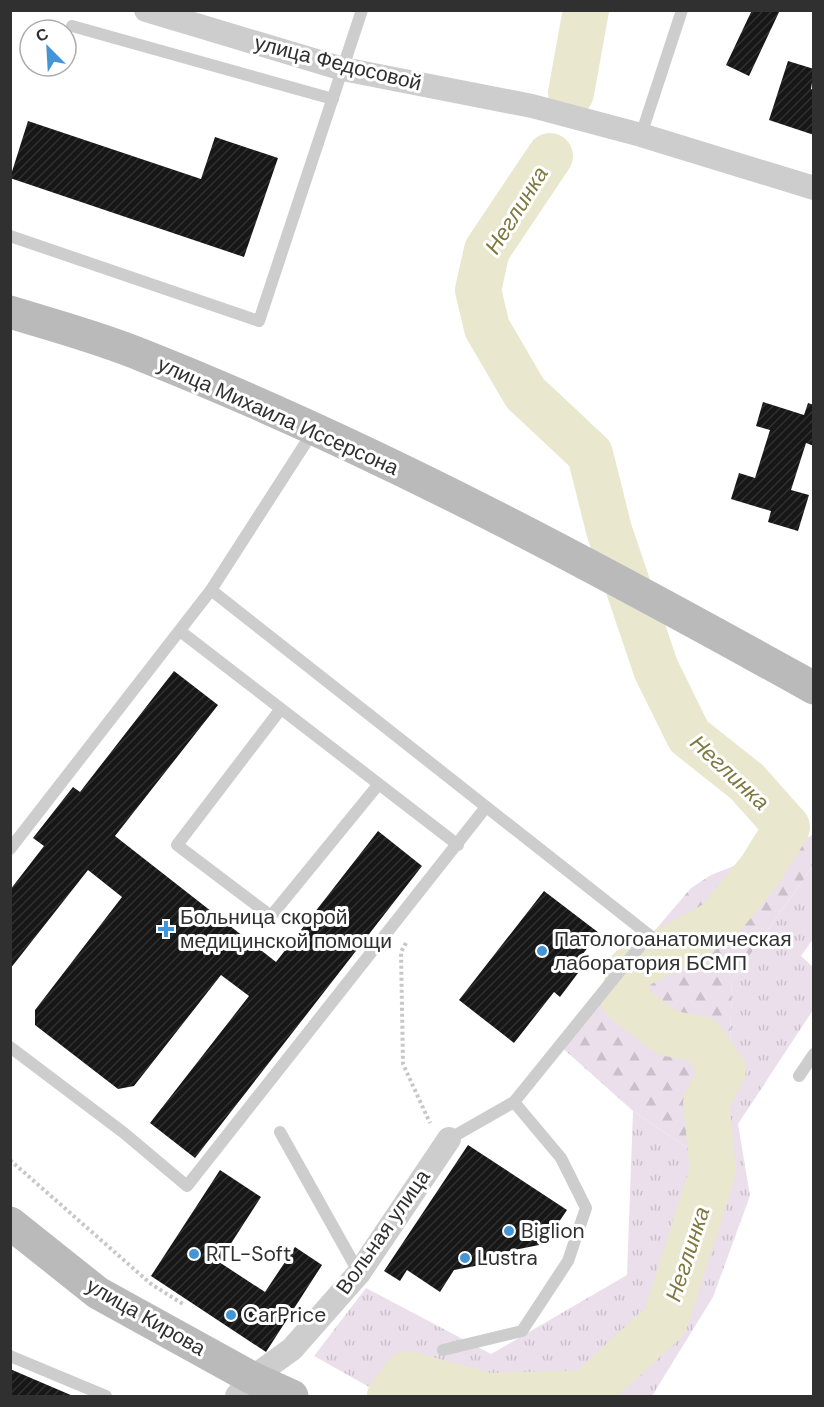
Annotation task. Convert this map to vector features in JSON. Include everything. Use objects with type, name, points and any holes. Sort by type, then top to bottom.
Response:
[{"type":"main road","name":"улица Михаила Иссерсона","points":[[10,312],[142,355],[315,428],[570,555],[813,688]]},
{"type":"main road","name":"улица Кирова","points":[[10,1223],[98,1293],[244,1387],[292,1396]]},
{"type":"street","name":"улица Федосовой","points":[[146,10],[343,69],[532,106],[640,135]]},
{"type":"street","points":[[640,135],[813,188]]},
{"type":"street","name":"Вольная улица","points":[[244,1387],[292,1349],[359,1273],[445,1144]]},
{"type":"lane","points":[[10,237],[259,321],[362,10]]},
{"type":"lane","points":[[640,135],[682,10]]},
{"type":"lane","points":[[78,28],[333,99]]},
{"type":"lane","points":[[10,849],[211,590],[315,428]]},
{"type":"lane","points":[[211,590],[650,934],[514,1101],[445,1144]]},
{"type":"lane","points":[[180,631],[458,845]]},
{"type":"lane","points":[[280,710],[177,845],[271,916],[378,785]]},
{"type":"lane","points":[[10,1047],[124,1133],[187,1186],[486,807]]},
{"type":"lane","points":[[799,1076],[813,1054]]},
{"type":"lane","points":[[443,1350],[522,1331],[568,1261],[586,1208],[561,1158],[514,1101]]},
{"type":"lane","points":[[280,1132],[359,1273]]},
{"type":"lane","points":[[10,1356],[106,1396]]},
{"type":"path","points":[[412,902],[413,927],[401,952],[403,1064],[445,1144]]},
{"type":"path","points":[[10,1160],[151,1284],[189,1307]]},
{"type":"green space","points":[[813,835],[813,866],[732,980],[726,1174],[633,1111],[558,1044],[691,888],[711,875]]},
{"type":"green space","points":[[813,866],[813,939],[801,956],[813,967],[813,1010],[738,1124],[750,1196],[713,1297],[652,1396],[385,1396],[314,1356],[366,1288],[491,1354],[627,1275],[633,1111],[726,1174],[732,980]]},
{"type":"building","points":[[752,10],[780,10],[749,76],[726,65]]},
{"type":"building","points":[[788,61],[814,69],[811,89],[814,90],[814,135],[769,120]]},
{"type":"building","points":[[28,121],[201,179],[215,137],[278,158],[244,257],[10,178]]},
{"type":"building","points":[[763,402],[804,415],[808,403],[814,405],[814,446],[806,443],[791,490],[809,495],[798,531],[768,522],[771,511],[731,499],[739,473],[755,478],[770,430],[756,426]]},
{"type":"building","name":"Больница скорой медицинской помощи","points":[[174,671],[218,705],[115,836],[276,962],[378,831],[422,866],[195,1158],[150,1123],[249,996],[221,975],[134,1086],[118,1089],[35,1025],[35,1010],[122,897],[88,870],[10,969],[10,890],[44,846],[33,838],[73,787],[80,792]]},
{"type":"building","name":"Патологоанатомическая лаборатория БСМП","points":[[544,891],[599,933],[572,968],[578,973],[560,997],[554,992],[514,1043],[459,1000]]},
{"type":"building","points":[[468,1145],[567,1210],[544,1244],[490,1255],[491,1263],[454,1270],[440,1292],[407,1270],[400,1281],[384,1271]]},
{"type":"building","name":"RTL-Soft","points":[[220,1170],[261,1197],[219,1262],[265,1292],[295,1247],[322,1265],[266,1352],[151,1276]]},
{"type":"building","points":[[10,1369],[73,1396],[10,1396]]},
{"type":"waterway","name":"Неглинка","points":[[571,93],[586,10]]},
{"type":"waterway","name":"Неглинка","points":[[390,1396],[407,1374],[488,1396],[587,1393],[665,1321],[713,1171],[706,1102],[723,1070],[701,1039],[667,1033],[623,999],[631,969],[717,923],[761,869],[787,827],[747,782],[689,736],[656,669],[609,530],[590,454],[525,393],[487,328],[478,290],[487,250],[550,156]]},
{"type":"place","name":"Больница скорой медицинской помощи","points":[[166,929]]},
{"type":"place","name":"Патологоанатомическая лаборатория БСМП","points":[[542,951]]},
{"type":"place","name":"Biglion","points":[[509,1231]]},
{"type":"place","name":"RTL-Soft","points":[[194,1254]]},
{"type":"place","name":"Lustra","points":[[465,1258]]},
{"type":"place","name":"CarPrice","points":[[231,1315]]}]
